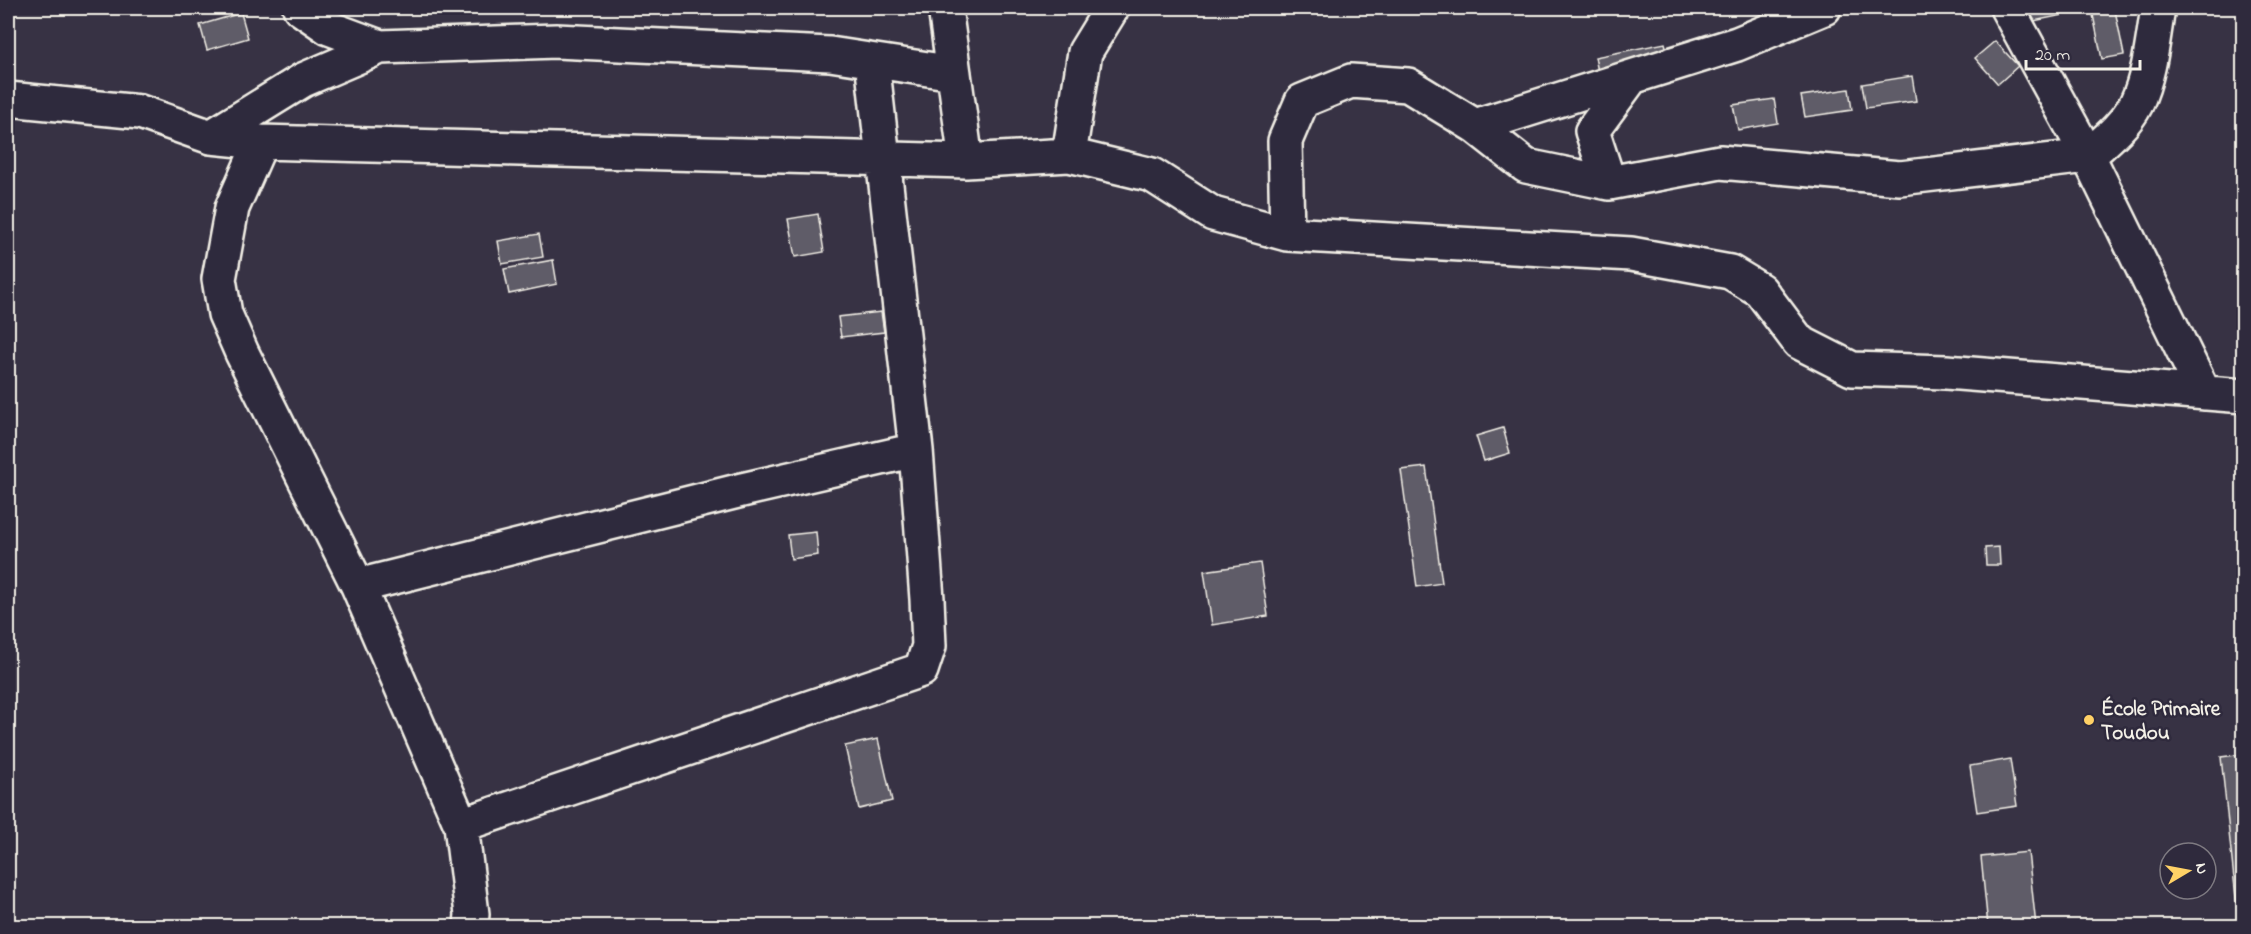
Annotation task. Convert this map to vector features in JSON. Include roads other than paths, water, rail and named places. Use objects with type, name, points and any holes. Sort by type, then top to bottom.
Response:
[{"type":"street","points":[[300,8],[330,28],[380,47]]},
{"type":"street","points":[[945,8],[966,161]]},
{"type":"street","points":[[1069,156],[1085,52],[1112,8]]},
{"type":"street","points":[[1475,126],[1737,44],[1824,8]]},
{"type":"street","points":[[2007,8],[2088,156],[2204,393]]},
{"type":"street","points":[[1287,234],[1285,141],[1302,101],[1351,81],[1408,85],[1475,126],[1526,166],[1609,183],[1720,162],[1900,178],[2088,156],[2111,135],[2136,104],[2150,55],[2158,8]]},
{"type":"street","points":[[211,137],[303,80],[380,47],[556,41],[830,54],[954,73]]},
{"type":"street","points":[[461,825],[900,679],[921,670],[929,646],[916,450],[872,61]]},
{"type":"street","points":[[1609,183],[1592,131],[1631,78]]},
{"type":"street","points":[[8,99],[140,112],[211,137],[261,142],[885,160],[966,161],[1069,156],[1152,175],[1213,214],[1287,234],[1631,254],[1730,272],[1760,290],[1799,342],[1852,369],[1946,372],[2244,396]]},
{"type":"street","points":[[261,142],[232,208],[219,279],[225,314],[242,353],[358,586],[461,825],[472,914],[471,927]]},
{"type":"street","points":[[358,586],[742,490],[916,450]]},
{"type":"place","name":"École Primaire Toudou","points":[[2089,720]]}]
